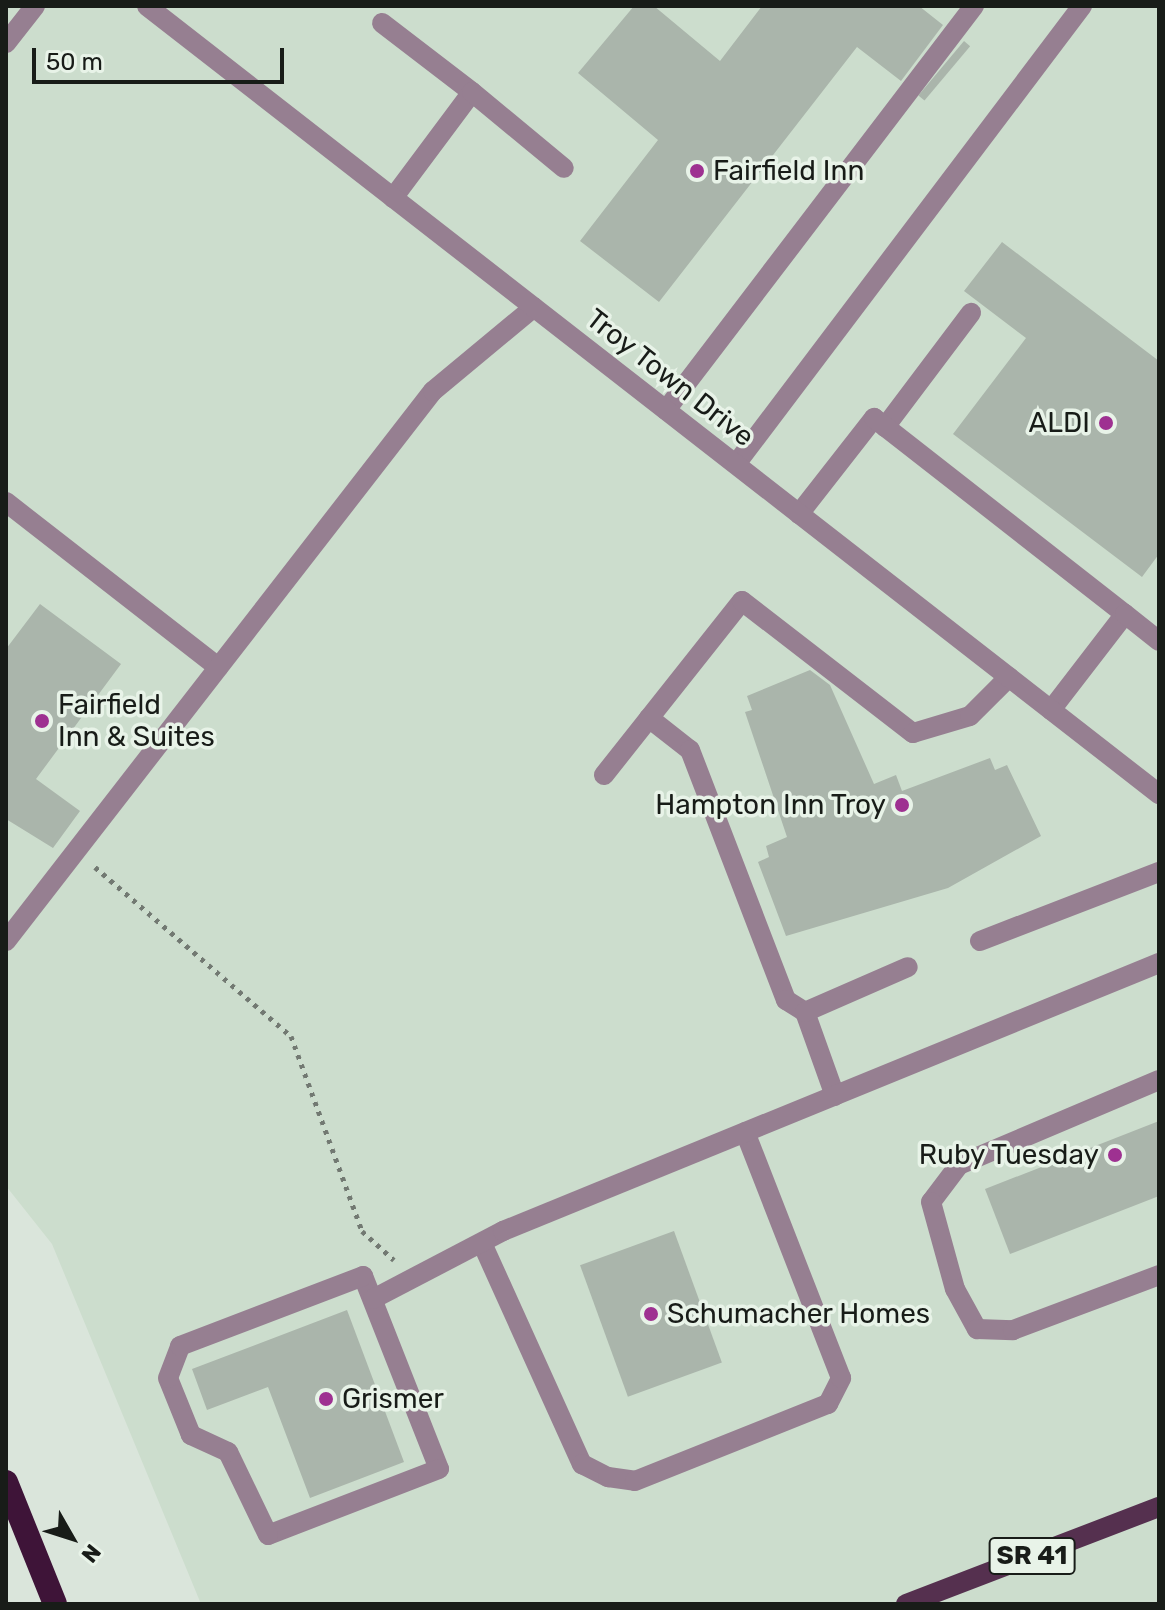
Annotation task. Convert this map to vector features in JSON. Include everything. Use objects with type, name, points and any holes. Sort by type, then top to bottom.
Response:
[{"type":"highway","points":[[6,1482],[55,1604]]},
{"type":"main road","name":"SR 41","points":[[906,1604],[1159,1507]]},
{"type":"street","points":[[6,43],[35,6]]},
{"type":"street","points":[[666,410],[974,6]]},
{"type":"street","points":[[736,464],[1082,6]]},
{"type":"street","name":"Troy Town Drive","points":[[157,9],[393,198],[1159,794]]},
{"type":"street","points":[[382,23],[564,168]]},
{"type":"street","points":[[393,198],[472,92]]},
{"type":"street","points":[[6,941],[433,391],[534,307]]},
{"type":"street","points":[[885,427],[971,313]]},
{"type":"street","points":[[799,514],[874,418],[1159,641]]},
{"type":"street","points":[[6,502],[218,667]]},
{"type":"street","points":[[604,775],[742,601],[913,733],[970,716],[1009,677]]},
{"type":"street","points":[[1051,710],[1125,614]]},
{"type":"street","points":[[649,718],[690,750],[786,1000],[805,1012],[835,1096]]},
{"type":"street","points":[[980,941],[1159,872]]},
{"type":"street","points":[[373,1299],[482,1243],[1159,963]]},
{"type":"street","points":[[805,1012],[908,967]]},
{"type":"street","points":[[1159,1080],[959,1165],[931,1202],[955,1289],[977,1329],[1013,1330],[1159,1275]]},
{"type":"street","points":[[482,1243],[582,1464],[608,1477],[635,1481],[828,1404],[841,1378],[745,1132]]},
{"type":"street","points":[[363,1276],[373,1299],[439,1469],[268,1535],[228,1452],[191,1435],[168,1378],[180,1346],[363,1276]]},
{"type":"path","points":[[76,851],[291,1036],[362,1231],[393,1260],[441,1264]]},
{"type":"shaded area","points":[[6,6],[1159,6],[1159,1604],[201,1604],[52,1244],[6,1186]]},
{"type":"building","name":"Fairfield Inn","points":[[634,6],[654,6],[720,61],[762,6],[919,6],[943,25],[901,81],[857,47],[659,302],[580,241],[658,140],[578,73]]},
{"type":"building","points":[[964,41],[970,46],[924,101],[918,95]]},
{"type":"building","points":[[1002,242],[1159,361],[1159,554],[1142,577],[953,434],[1026,338],[964,291]]},
{"type":"building","name":"Fairfield Inn & Suites","points":[[40,604],[121,664],[36,779],[80,811],[53,848],[6,819],[6,649]]},
{"type":"building","name":"Hampton Inn Troy","points":[[810,670],[830,685],[874,784],[896,775],[902,791],[990,758],[995,770],[1007,765],[1041,836],[948,888],[786,936],[758,862],[769,857],[766,846],[787,837],[745,712],[752,710],[747,696]]},
{"type":"building","name":"Ruby Tuesday","points":[[1159,1121],[1159,1196],[1010,1254],[985,1189]]},
{"type":"building","name":"Schumacher Homes","points":[[674,1231],[722,1363],[628,1397],[580,1265]]},
{"type":"building","name":"Grismer","points":[[347,1310],[404,1462],[310,1498],[268,1387],[207,1410],[192,1369]]},
{"type":"place","name":"Fairfield Inn","points":[[697,171]]},
{"type":"place","name":"ALDI","points":[[1106,423]]},
{"type":"place","name":"Fairfield Inn & Suites","points":[[42,721]]},
{"type":"place","name":"Hampton Inn Troy","points":[[902,805]]},
{"type":"place","name":"Ruby Tuesday","points":[[1115,1155]]},
{"type":"place","name":"Schumacher Homes","points":[[651,1314]]},
{"type":"place","name":"Grismer","points":[[326,1399]]}]
